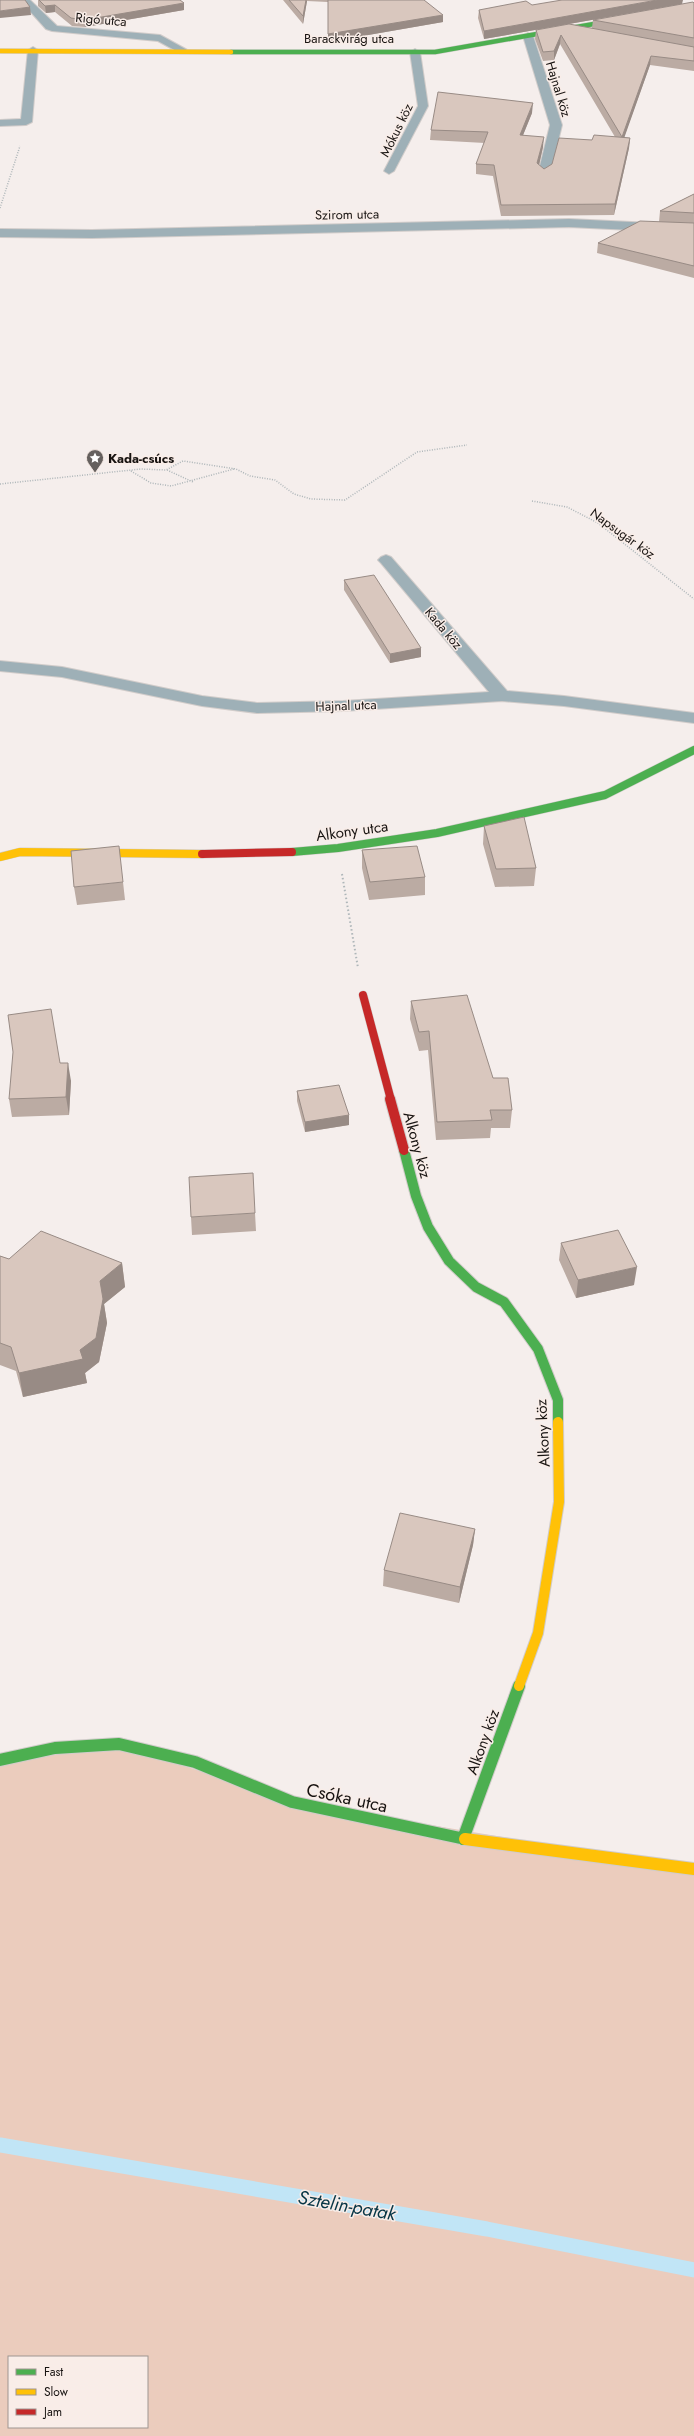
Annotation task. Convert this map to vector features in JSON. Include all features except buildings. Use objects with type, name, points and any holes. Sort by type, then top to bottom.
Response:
[{"type":"street","points":[[26,2],[44,1]]},
{"type":"street","name":"Rigó utca","points":[[26,2],[50,27],[56,29],[160,38],[184,51]]},
{"type":"street","name":"Barackvirág utca","points":[[0,51],[435,52],[632,18]]},
{"type":"street","points":[[570,29],[601,35]]},
{"type":"street","name":"Hajnal köz","points":[[528,36],[556,125],[544,174]]},
{"type":"street","points":[[0,123],[26,122],[33,50]]},
{"type":"street","name":"Szirom utca","points":[[0,233],[100,234],[401,228],[530,223],[694,229]]},
{"type":"street","name":"Kada köz","points":[[386,560],[502,696]]},
{"type":"street","name":"Hajnal utca","points":[[0,666],[62,672],[136,686],[202,701],[257,708],[343,706],[502,696],[564,701],[694,718]]},
{"type":"street","name":"Alkony utca","points":[[0,857],[20,852],[262,854],[338,848],[437,832],[605,795],[694,750]]},
{"type":"street","name":"Alkony köz","points":[[363,995],[416,1196],[428,1227],[449,1261],[476,1286],[504,1302],[538,1349],[558,1400],[560,1502],[538,1633],[463,1839]]},
{"type":"street","name":"Csóka utca","points":[[0,1760],[55,1748],[118,1744],[194,1762],[292,1802],[463,1839],[694,1869]]},
{"type":"lane","name":"Mókus köz","points":[[389,171],[423,106],[415,52]]},
{"type":"path","points":[[0,208],[26,122]]},
{"type":"path","points":[[166,470],[183,461],[207,466],[236,469],[250,476],[275,480],[294,494],[311,499],[345,500],[417,452],[467,445]]},
{"type":"path","points":[[131,470],[151,483],[171,486],[193,482],[236,469]]},
{"type":"path","points":[[0,484],[131,470],[166,470],[193,482]]},
{"type":"path","name":"Napsugár köz","points":[[532,501],[567,507],[598,523],[694,599]]},
{"type":"path","points":[[338,848],[363,995]]},
{"type":"shaded area","points":[[119,1744],[292,1802],[694,1869],[694,2436],[0,2436],[0,1760]]},
{"type":"waterway","name":"Sztelin-patak","points":[[0,2145],[487,2229],[694,2270]]},
{"type":"traffic: fast","points":[[231,52],[435,52],[622,19]]},
{"type":"traffic: fast","points":[[292,852],[338,848],[437,833],[605,795],[694,750]]},
{"type":"traffic: fast","points":[[404,1150],[416,1196],[428,1227],[449,1261],[476,1287],[504,1302],[538,1349],[558,1400],[558,1422]]},
{"type":"traffic: fast","points":[[463,1839],[519,1686]]},
{"type":"traffic: fast","points":[[0,1760],[55,1748],[119,1744],[195,1762],[292,1802],[465,1839]]},
{"type":"traffic: slow","points":[[0,51],[231,52]]},
{"type":"traffic: slow","points":[[0,857],[20,852],[202,854]]},
{"type":"traffic: slow","points":[[519,1686],[538,1633],[559,1502],[558,1422]]},
{"type":"traffic: slow","points":[[465,1839],[694,1869]]},
{"type":"traffic: jam","points":[[202,854],[262,854],[292,852]]},
{"type":"traffic: jam","points":[[363,995],[404,1150]]},
{"type":"place","name":"Kada-csúcs","points":[[95,473]]}]
